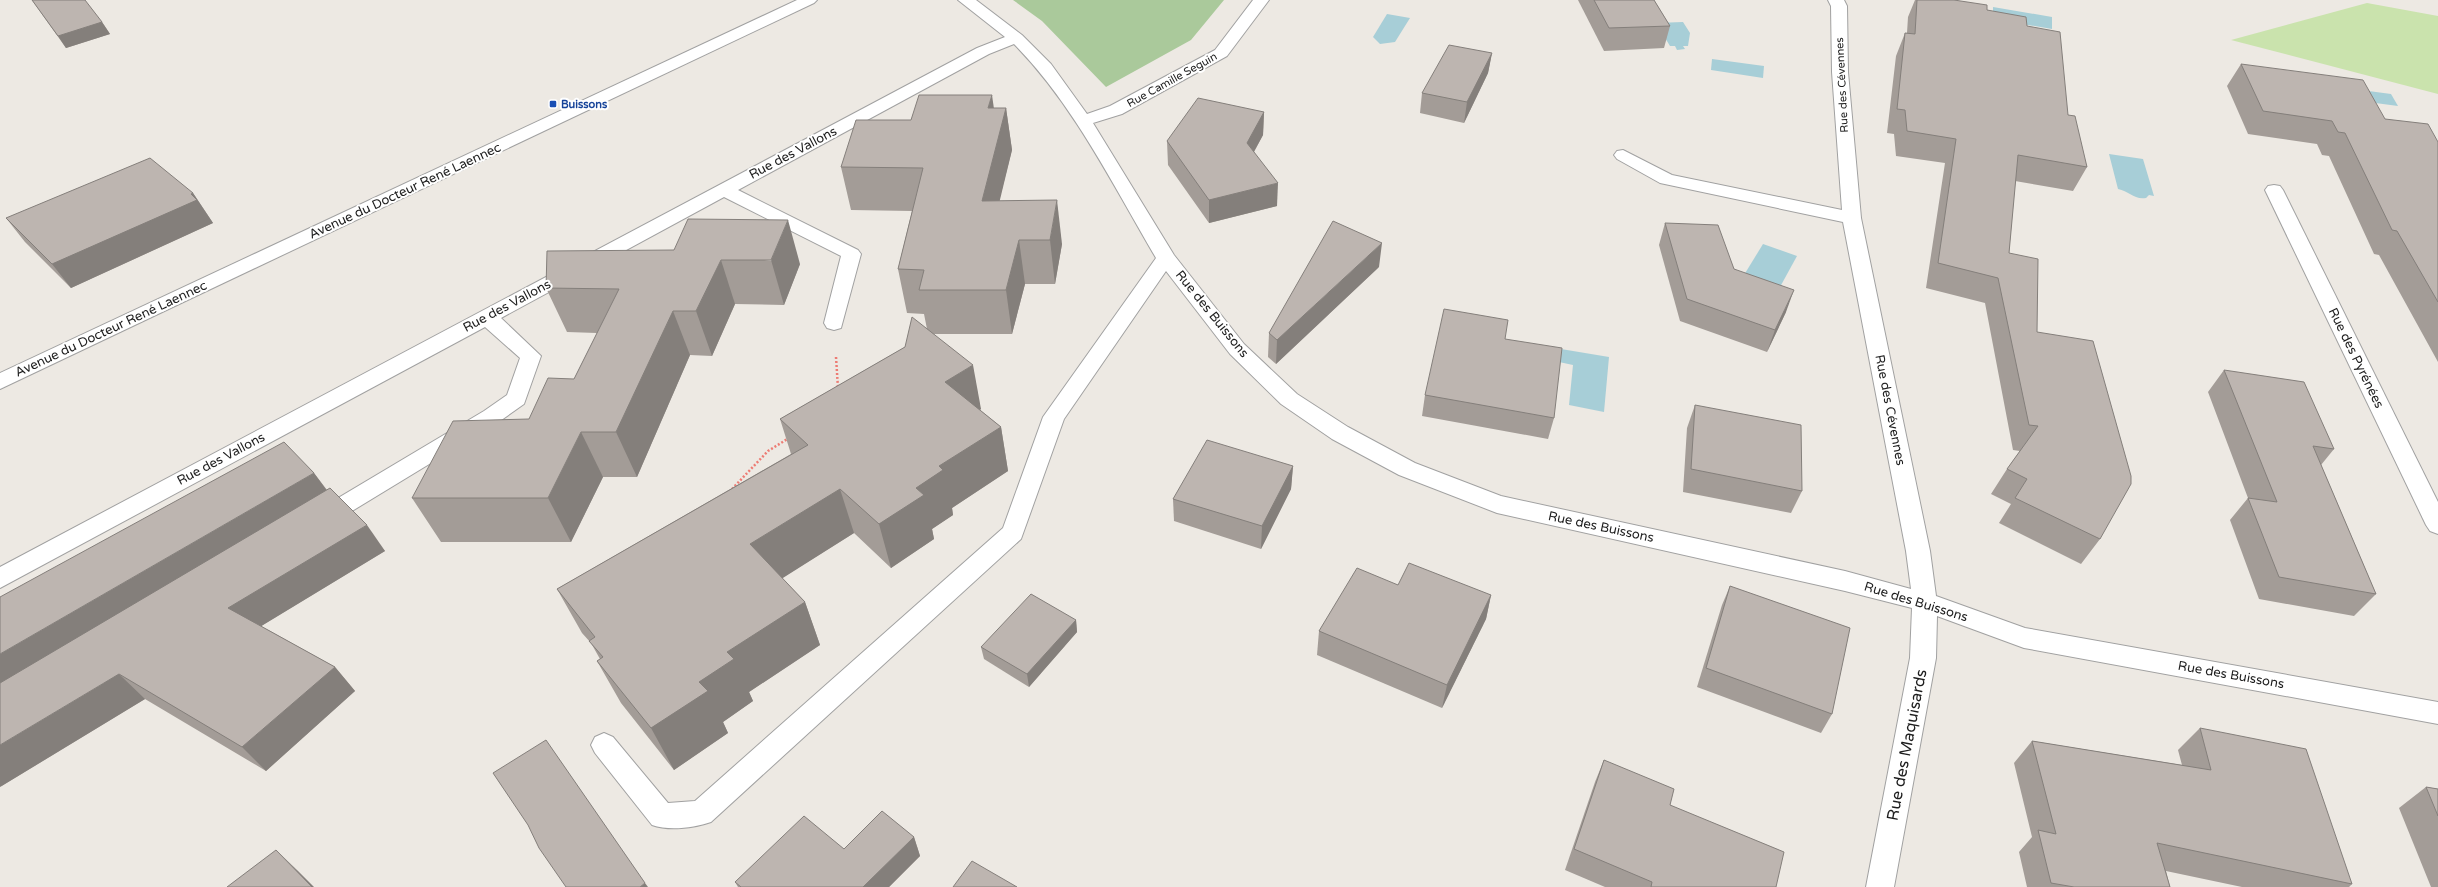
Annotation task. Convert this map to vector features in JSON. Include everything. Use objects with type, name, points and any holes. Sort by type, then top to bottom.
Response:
[{"type":"street","name":"Avenue du Docteur René Laennec","points":[[0,382],[809,0]]},
{"type":"street","name":"Rue des Buissons","points":[[966,0],[1016,38],[1045,67],[1083,122],[1166,258],[1237,349],[1289,399],[1340,433],[1407,470],[1497,504],[1845,581],[1925,602],[2024,638],[2438,713]]},
{"type":"street","name":"Rue Camille Seguin","points":[[1083,122],[1116,110],[1221,53],[1261,0]]},
{"type":"street","name":"Rue des Cévennes","points":[[1836,0],[1839,6],[1840,72],[1852,218],[1918,551],[1925,602]]},
{"type":"street","name":"Rue des Vallons","points":[[0,578],[976,55],[1016,38]]},
{"type":"street","points":[[1623,155],[1666,179],[1852,218]]},
{"type":"street","points":[[724,190],[851,254],[834,323]]},
{"type":"street","name":"Rue des Pyrénées","points":[[2274,190],[2438,525]]},
{"type":"street","points":[[604,745],[662,816],[701,813],[1013,533],[1054,417],[1166,258]]},
{"type":"street","points":[[301,531],[492,416],[516,399],[531,356],[487,317]]},
{"type":"street","name":"Rue des Maquisards","points":[[1880,887],[1923,658],[1925,602]]},
{"type":"path","points":[[834,323],[838,389]]},
{"type":"path","points":[[726,495],[768,451],[795,435]]},
{"type":"green space","points":[[1013,0],[1224,0],[1191,40],[1106,87],[1042,21]]},
{"type":"green space","points":[[2367,3],[2438,16],[2438,94],[2231,40]]},
{"type":"water","points":[[1993,7],[2052,17],[2052,29],[1993,19]]},
{"type":"water","points":[[1387,14],[1410,18],[1395,42],[1380,44],[1373,37]]},
{"type":"water","points":[[1683,22],[1690,33],[1688,46],[1683,46],[1685,49],[1677,50],[1675,46],[1670,46],[1656,23]]},
{"type":"water","points":[[1712,59],[1764,66],[1763,78],[1711,70]]},
{"type":"water","points":[[2309,83],[2391,94],[2398,106],[2315,95]]},
{"type":"water","points":[[2109,154],[2143,159],[2154,196],[2149,195],[2146,198],[2138,198],[2118,189]]},
{"type":"water","points":[[1763,244],[1797,256],[1780,287],[1744,275]]},
{"type":"water","points":[[1561,349],[1609,357],[1604,412],[1569,405],[1573,365],[1559,362]]},
{"type":"building","points":[[32,0],[85,0],[102,22],[58,36]]},
{"type":"building","points":[[1594,0],[1654,0],[1670,26],[1609,28]]},
{"type":"building","points":[[1917,0],[1954,0],[1987,5],[1987,10],[2026,17],[2027,26],[2060,32],[2068,115],[2075,116],[2087,167],[2018,155],[2009,253],[2038,259],[2037,332],[2093,341],[2131,476],[2131,484],[2100,539],[2015,498],[2027,479],[2007,469],[2038,426],[2029,425],[1998,278],[1938,263],[1956,139],[1907,131],[1905,110],[1897,109],[1905,33],[1915,34]]},
{"type":"building","points":[[1449,45],[1492,53],[1467,102],[1422,93]]},
{"type":"building","points":[[2241,64],[2363,80],[2385,119],[2428,124],[2438,142],[2438,302],[2397,231],[2392,230],[2345,133],[2338,132],[2332,121],[2263,111]]},
{"type":"building","points":[[919,95],[992,95],[988,108],[1006,108],[982,201],[1057,200],[1050,240],[1019,240],[1006,290],[919,290],[924,270],[898,269],[923,168],[841,167],[856,120],[911,120]]},
{"type":"building","points":[[1198,98],[1264,112],[1247,143],[1278,183],[1209,200],[1167,141]]},
{"type":"building","points":[[150,158],[193,193],[191,194],[197,200],[52,264],[6,218]]},
{"type":"building","points":[[688,219],[788,220],[771,260],[721,260],[696,311],[673,311],[616,432],[581,432],[548,498],[412,498],[453,421],[529,419],[548,378],[574,379],[619,289],[546,288],[547,251],[674,250]]},
{"type":"building","points":[[1333,221],[1382,243],[1277,340],[1269,333]]},
{"type":"building","points":[[1665,223],[1718,225],[1734,269],[1794,290],[1775,330],[1687,299]]},
{"type":"building","points":[[1444,309],[1508,320],[1505,339],[1562,348],[1554,418],[1425,395]]},
{"type":"building","points":[[912,317],[973,365],[945,382],[1001,427],[939,466],[943,470],[916,488],[924,495],[879,524],[840,489],[750,544],[805,602],[727,652],[734,659],[699,682],[708,691],[651,728],[597,661],[603,657],[589,641],[595,637],[557,589],[808,445],[780,419],[905,347]]},
{"type":"building","points":[[2224,370],[2304,382],[2334,449],[2313,446],[2376,594],[2279,577],[2248,498],[2277,502]]},
{"type":"building","points":[[1695,405],[1801,425],[1802,491],[1691,469]]},
{"type":"building","points":[[1207,440],[1293,466],[1262,526],[1173,499]]},
{"type":"building","points":[[284,442],[314,473],[0,654],[0,597]]},
{"type":"building","points":[[330,488],[367,525],[228,608],[335,667],[242,747],[119,674],[0,745],[0,683]]},
{"type":"building","points":[[1409,563],[1491,595],[1447,685],[1319,631],[1357,568],[1398,585]]},
{"type":"building","points":[[1730,586],[1850,628],[1832,714],[1706,668]]},
{"type":"building","points":[[1031,594],[1076,620],[1027,674],[981,647]]},
{"type":"building","points":[[2200,728],[2306,749],[2352,884],[2157,843],[2170,887],[2074,887],[2051,883],[2038,830],[2056,834],[2032,741],[2211,770]]},
{"type":"building","points":[[546,740],[645,883],[640,887],[566,887],[539,848],[528,825],[493,773]]},
{"type":"building","points":[[1604,760],[1674,789],[1670,805],[1784,852],[1776,887],[1651,887],[1652,882],[1574,849]]},
{"type":"building","points":[[2426,787],[2438,789],[2438,816]]},
{"type":"building","points":[[882,811],[914,837],[863,887],[741,887],[735,882],[804,816],[844,849]]},
{"type":"building","points":[[276,850],[312,887],[227,887]]},
{"type":"building","points":[[972,861],[1017,887],[953,887]]},
{"type":"place","name":"Buissons","points":[[553,104]]}]
